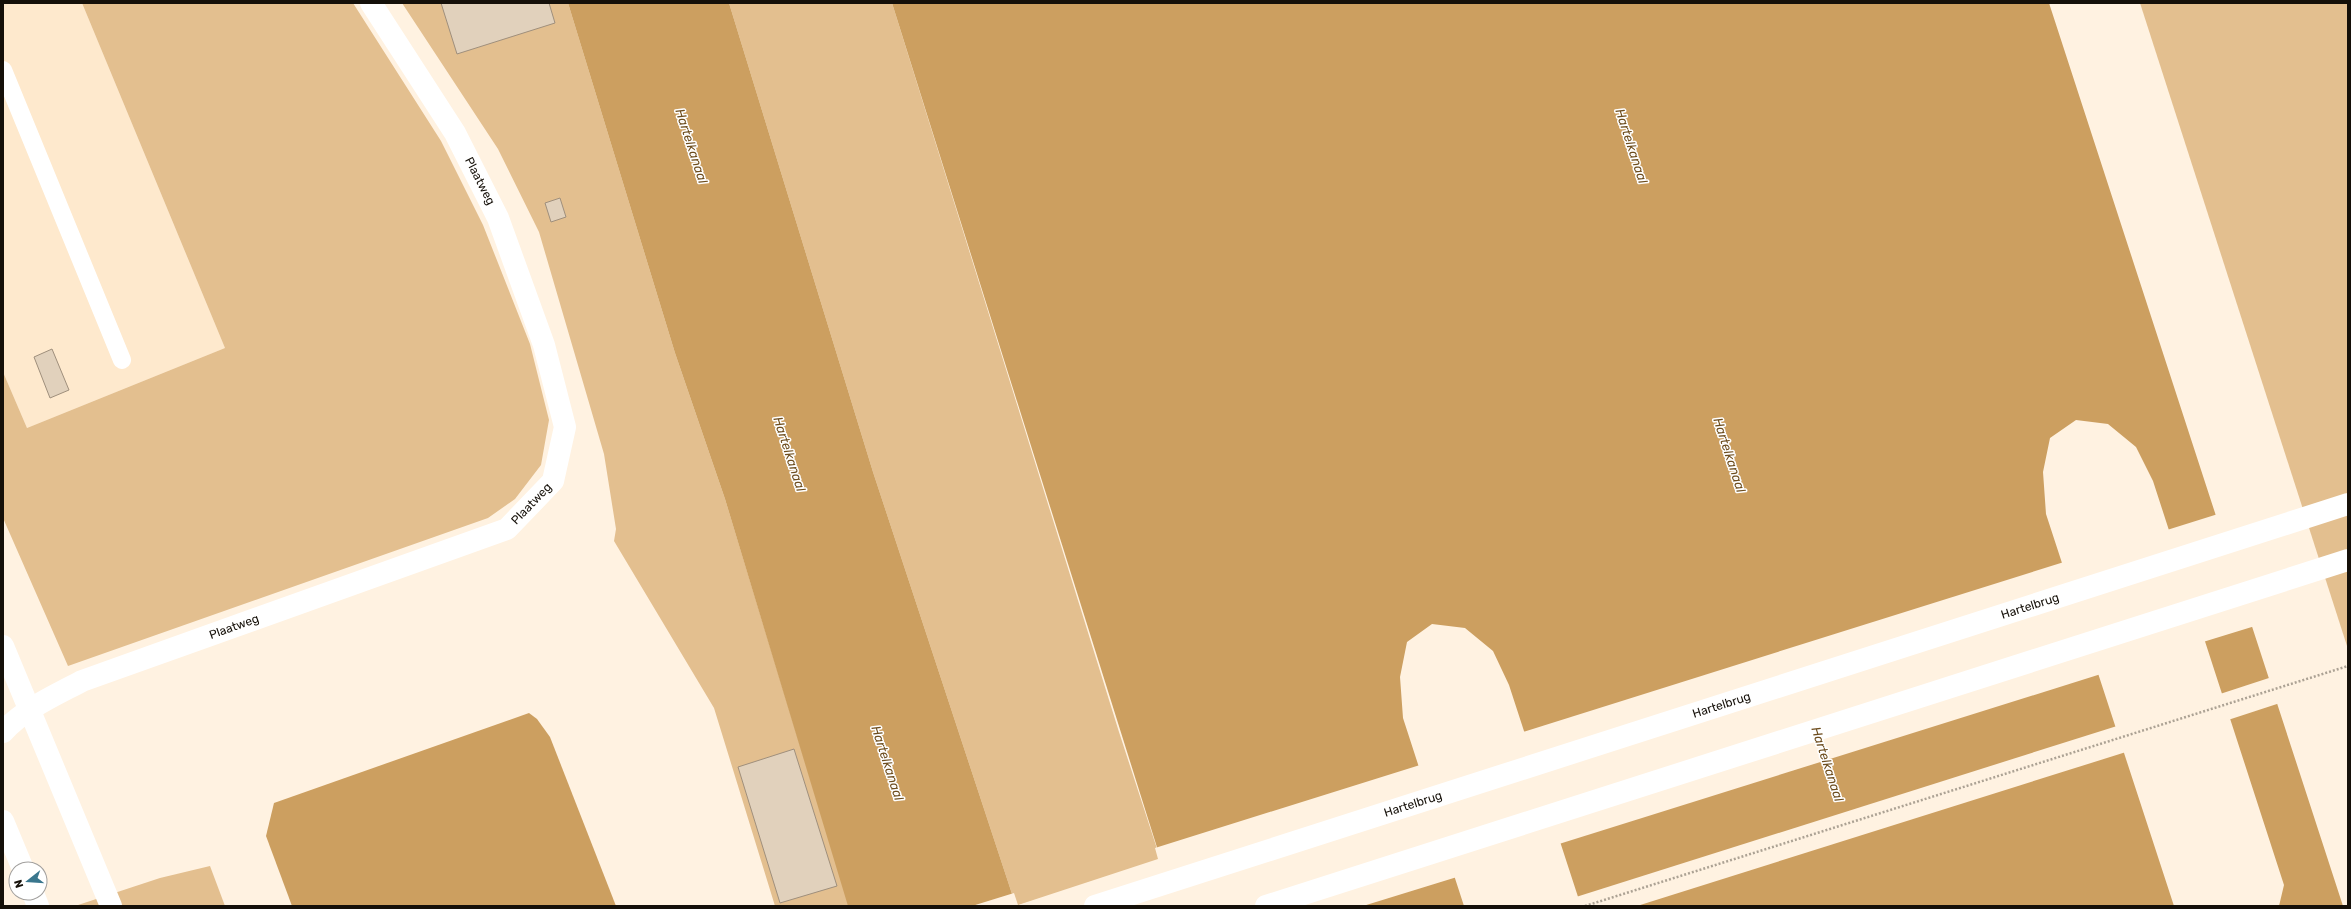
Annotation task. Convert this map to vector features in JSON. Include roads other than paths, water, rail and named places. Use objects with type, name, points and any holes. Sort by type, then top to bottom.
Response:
[{"type":"main road","name":"Plaatweg","points":[[3,732],[13,721],[44,700],[82,681],[507,529],[553,481],[565,427],[544,345],[498,218],[455,133],[371,3]]},
{"type":"main road","name":"Hartelbrug","points":[[1095,906],[2348,504]]},
{"type":"main road","points":[[1266,906],[2348,560]]},
{"type":"main road","points":[[3,646],[111,906]]},
{"type":"main road","points":[[3,821],[20,861]]},
{"type":"lane","points":[[3,70],[122,360]]},
{"type":"water","name":"Hartelkanaal","points":[[568,3],[729,3],[873,472],[1016,906],[848,906],[725,499],[675,353]]},
{"type":"water","name":"Hartelkanaal","points":[[892,3],[2049,3],[2343,906],[2279,906],[2284,885],[2153,481],[2136,447],[2108,424],[2076,420],[2050,438],[2043,472],[2046,514],[2174,906],[1581,906],[1509,685],[1493,651],[1465,628],[1432,624],[1407,642],[1400,677],[1403,718],[1464,906],[1175,906],[1161,861],[1019,906],[1161,860]]},
{"type":"water","points":[[529,713],[537,719],[550,737],[616,906],[292,906],[266,836],[274,803]]}]
